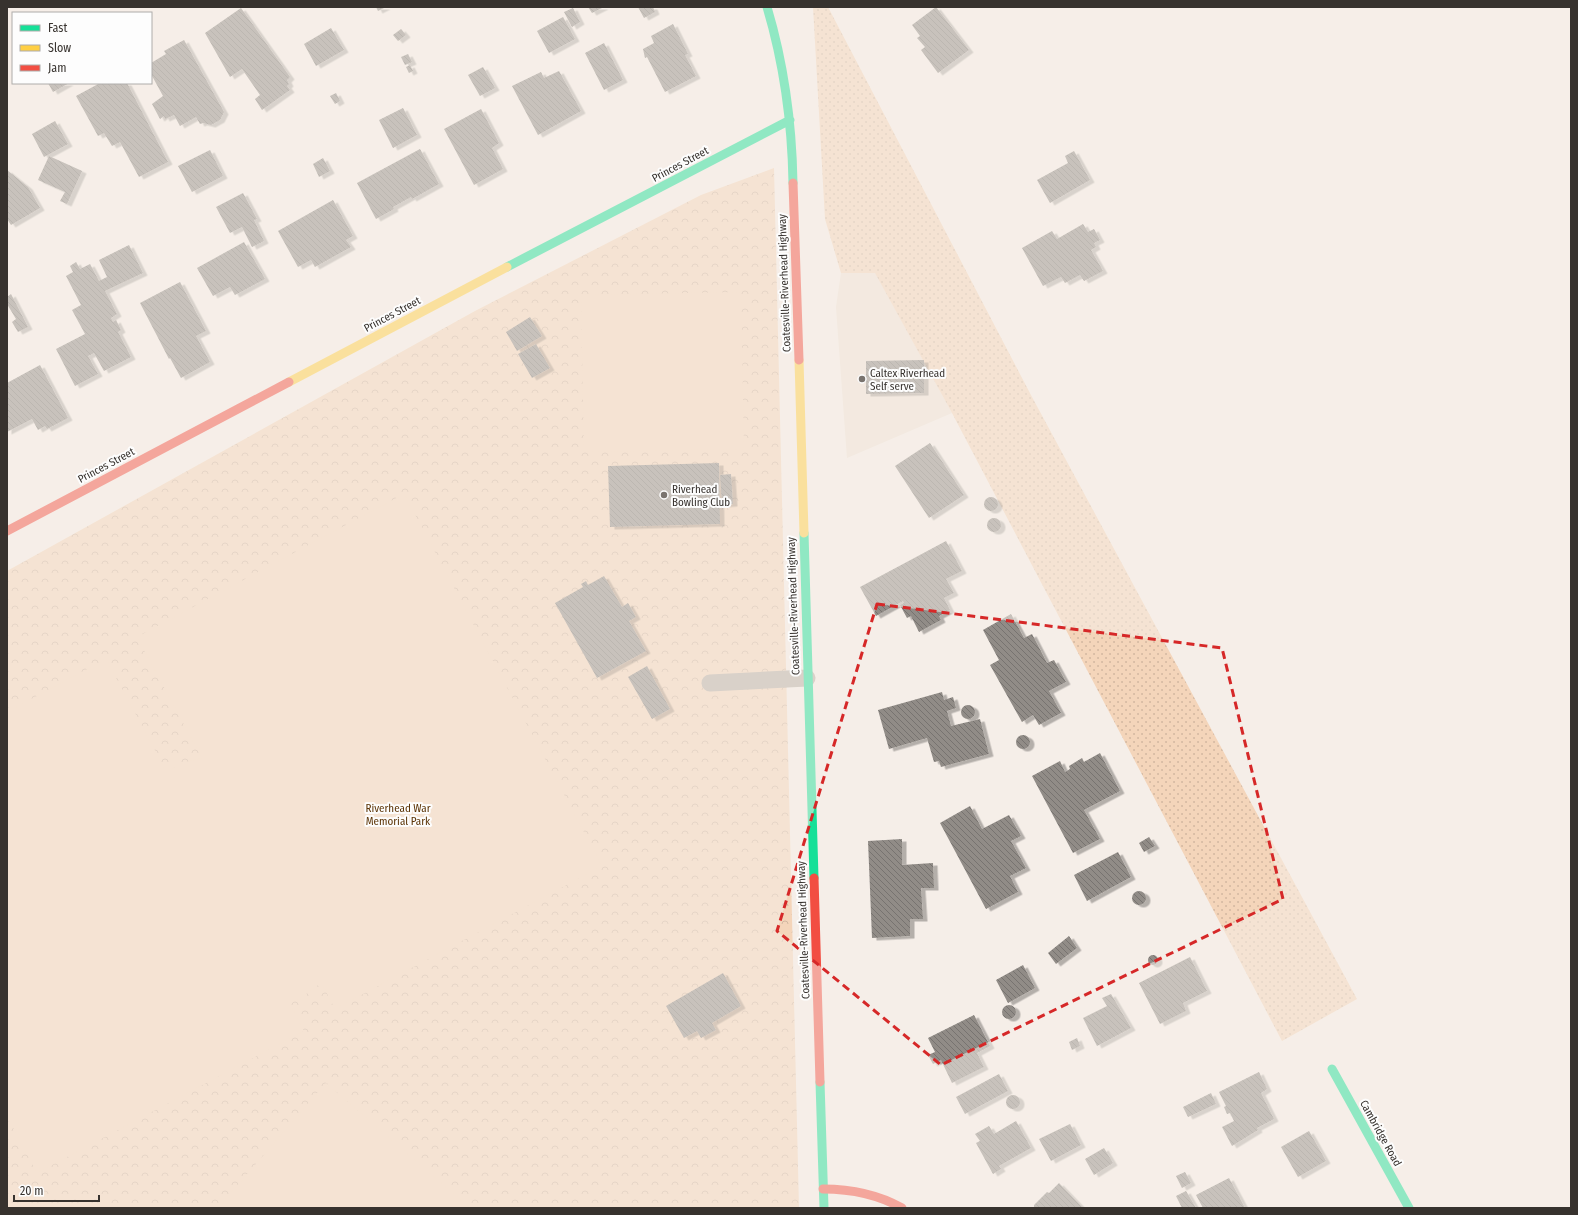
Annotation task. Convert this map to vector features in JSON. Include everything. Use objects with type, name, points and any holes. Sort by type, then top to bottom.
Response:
[{"type":"main road","name":"Coatesville-Riverhead Highway","points":[[767,7],[776,34],[785,76],[790,120],[824,1208]]},
{"type":"main road","name":"Princes Street","points":[[7,531],[468,287],[790,120]]},
{"type":"main road","name":"Cambridge Road","points":[[1332,1069],[1409,1208]]},
{"type":"main road","points":[[823,1189],[845,1188],[872,1193],[902,1208]]},
{"type":"lane","points":[[710,683],[807,678]]},
{"type":"highlighted area","points":[[877,604],[1222,648],[1283,899],[941,1065],[777,931]]},
{"type":"shaded area","points":[[875,272],[952,413],[847,458],[836,307],[841,273]]},
{"type":"green space","points":[[813,7],[828,7],[1032,397],[1357,999],[1282,1041],[952,413],[875,273],[841,273],[825,219]]},
{"type":"green space","name":"Riverhead War Memorial Park","points":[[774,168],[799,1208],[7,1208],[7,571],[475,311],[701,195]]},
{"type":"green space","points":[[741,292],[744,449],[584,452],[581,295]]},
{"type":"green space","points":[[404,494],[602,866],[335,1009],[321,982],[314,989],[290,1004],[304,1031],[37,1173],[7,1116],[7,712],[106,659],[166,771],[186,762],[202,758],[137,637]]},
{"type":"green space","points":[[326,1083],[470,1208],[218,1208]]},
{"type":"building","points":[[376,7],[386,7],[378,11]]},
{"type":"building","points":[[588,7],[604,7],[592,13]]},
{"type":"building","points":[[638,7],[653,7],[655,12],[644,18]]},
{"type":"building","points":[[936,7],[969,50],[938,73],[921,50],[925,47],[917,38],[920,36],[912,25]]},
{"type":"building","points":[[241,8],[290,77],[287,80],[289,84],[287,86],[290,90],[262,110],[255,99],[260,95],[242,69],[230,77],[205,33]]},
{"type":"building","points":[[573,8],[580,22],[572,27],[564,12]]},
{"type":"building","points":[[563,17],[575,39],[549,53],[537,31]]},
{"type":"building","points":[[673,24],[688,54],[685,55],[696,76],[665,92],[647,57],[645,58],[643,49],[654,43],[651,36]]},
{"type":"building","points":[[331,28],[344,50],[316,66],[304,44]]},
{"type":"building","points":[[401,29],[406,35],[398,41],[393,35]]},
{"type":"building","points":[[184,40],[224,112],[220,120],[211,125],[203,123],[200,124],[196,117],[180,126],[174,115],[165,119],[164,116],[160,119],[152,104],[163,96],[152,76],[152,62],[166,54],[164,51]]},
{"type":"building","points":[[604,43],[623,80],[604,90],[585,53]]},
{"type":"building","points":[[408,54],[412,62],[405,65],[401,57]]},
{"type":"building","points":[[410,65],[413,71],[409,73],[406,67]]},
{"type":"building","points":[[483,67],[495,88],[480,96],[468,75]]},
{"type":"building","points":[[559,71],[581,111],[538,135],[512,86],[541,72],[544,78]]},
{"type":"building","points":[[49,84],[67,84],[53,92]]},
{"type":"building","points":[[98,84],[128,84],[168,162],[139,177],[120,142],[112,146],[104,133],[98,136],[76,96]]},
{"type":"building","points":[[336,93],[340,101],[335,104],[330,96]]},
{"type":"building","points":[[403,108],[417,135],[393,148],[379,120]]},
{"type":"building","points":[[481,109],[499,143],[492,148],[503,169],[474,185],[444,129]]},
{"type":"building","points":[[55,121],[68,144],[44,157],[32,134]]},
{"type":"building","points":[[420,149],[439,184],[412,199],[411,197],[393,207],[394,209],[376,219],[357,183]]},
{"type":"building","points":[[210,150],[223,176],[192,192],[178,166]]},
{"type":"building","points":[[1074,151],[1090,180],[1050,203],[1037,180],[1068,163],[1065,156]]},
{"type":"building","points":[[49,156],[82,171],[67,204],[60,201],[65,192],[38,180]]},
{"type":"building","points":[[323,158],[330,171],[319,177],[313,164]]},
{"type":"building","points":[[7,170],[28,187],[40,208],[11,225],[7,219]]},
{"type":"building","points":[[243,193],[257,219],[254,220],[264,241],[252,247],[242,227],[230,233],[216,207]]},
{"type":"building","points":[[333,200],[353,236],[346,240],[351,247],[315,267],[311,260],[298,267],[278,231]]},
{"type":"building","points":[[1083,224],[1088,232],[1094,229],[1100,240],[1094,243],[1096,247],[1091,250],[1103,271],[1084,281],[1080,275],[1065,283],[1061,277],[1043,286],[1022,248],[1052,231],[1057,239]]},
{"type":"building","points":[[244,242],[265,279],[235,295],[230,287],[213,296],[197,268]]},
{"type":"building","points":[[129,245],[143,273],[105,291],[117,314],[111,318],[113,322],[116,320],[121,330],[118,332],[131,357],[104,371],[94,353],[88,356],[98,374],[75,386],[56,349],[85,334],[72,310],[81,305],[66,276],[73,272],[70,266],[76,262],[80,269],[90,264],[99,281],[107,277],[99,260]]},
{"type":"building","points":[[180,282],[206,331],[196,336],[210,362],[181,378],[170,358],[169,359],[140,303]]},
{"type":"building","points":[[11,294],[28,327],[18,332],[12,322],[16,319],[7,304],[7,297]]},
{"type":"building","points":[[530,317],[542,336],[517,351],[506,332]]},
{"type":"building","points":[[536,344],[550,368],[532,378],[518,354]]},
{"type":"building","points":[[924,360],[924,393],[866,394],[866,361]]},
{"type":"building","points":[[40,365],[68,418],[47,429],[45,426],[38,430],[32,419],[7,432],[7,383]]},
{"type":"building","points":[[930,443],[964,495],[929,518],[895,466]]},
{"type":"building","name":"Riverhead Bowling Club","points":[[719,463],[720,524],[610,527],[608,466]]},
{"type":"building","points":[[731,474],[733,504],[722,505],[720,475]]},
{"type":"building","points":[[988,497],[994,497],[998,501],[998,507],[994,511],[988,511],[984,507],[984,501]]},
{"type":"building","points":[[991,518],[997,518],[1001,522],[1001,528],[997,532],[991,532],[987,528],[987,522]]},
{"type":"building","points":[[946,541],[962,571],[946,579],[954,593],[944,598],[950,610],[939,616],[941,620],[919,632],[911,616],[907,618],[900,605],[904,603],[903,601],[876,616],[860,587]]},
{"type":"building","points":[[604,576],[622,607],[628,603],[636,617],[629,621],[646,651],[597,678],[555,603],[583,587],[581,584],[586,581],[588,585]]},
{"type":"building","points":[[1011,614],[1024,638],[1032,634],[1047,663],[1054,660],[1066,682],[1049,691],[1061,713],[1039,725],[1033,715],[1022,722],[990,665],[999,660],[983,630]]},
{"type":"building","points":[[647,666],[670,709],[652,719],[628,677]]},
{"type":"building","points":[[942,692],[944,700],[953,697],[956,708],[947,711],[951,726],[980,719],[989,754],[941,767],[939,761],[934,762],[927,738],[889,749],[878,710]]},
{"type":"building","points":[[965,705],[971,705],[975,709],[975,715],[971,719],[965,719],[961,715],[961,709]]},
{"type":"building","points":[[1020,735],[1026,735],[1030,739],[1030,745],[1026,749],[1020,749],[1016,745],[1016,739]]},
{"type":"building","points":[[1100,753],[1120,791],[1084,810],[1100,839],[1073,853],[1032,776],[1060,761],[1065,772],[1070,769],[1069,766],[1082,758],[1084,762]]},
{"type":"building","points":[[970,806],[982,829],[1009,815],[1021,836],[1011,841],[1026,868],[1010,876],[1018,892],[986,909],[940,823]]},
{"type":"building","points":[[1149,837],[1155,846],[1144,852],[1139,843]]},
{"type":"building","points":[[902,839],[902,865],[933,863],[934,888],[921,888],[923,919],[910,919],[910,936],[872,938],[868,841]]},
{"type":"building","points":[[1118,852],[1131,877],[1087,901],[1074,875]]},
{"type":"building","points":[[1136,891],[1142,891],[1146,895],[1146,901],[1142,905],[1136,905],[1132,901],[1132,895]]},
{"type":"building","points":[[1069,936],[1077,948],[1056,964],[1048,953]]},
{"type":"building","points":[[1151,955],[1155,955],[1158,960],[1155,965],[1151,965],[1148,962],[1148,958]]},
{"type":"building","points":[[1190,957],[1207,991],[1183,1003],[1186,1011],[1160,1024],[1139,983]]},
{"type":"building","points":[[1023,965],[1035,988],[1008,1003],[996,980]]},
{"type":"building","points":[[723,973],[741,1006],[712,1023],[716,1030],[701,1038],[697,1031],[684,1038],[666,1006]]},
{"type":"building","points":[[1111,994],[1131,1028],[1097,1046],[1083,1018],[1107,1006],[1102,998]]},
{"type":"building","points":[[1006,1005],[1012,1005],[1016,1009],[1016,1015],[1012,1019],[1006,1019],[1002,1015],[1002,1009]]},
{"type":"building","points":[[974,1015],[990,1046],[977,1053],[984,1067],[952,1083],[941,1060],[933,1064],[928,1055],[935,1052],[928,1038]]},
{"type":"building","points":[[1077,1038],[1080,1046],[1072,1050],[1069,1042]]},
{"type":"building","points":[[1259,1072],[1267,1089],[1261,1093],[1274,1119],[1257,1128],[1258,1130],[1232,1146],[1222,1127],[1234,1121],[1230,1113],[1227,1114],[1224,1107],[1226,1106],[1219,1092]]},
{"type":"building","points":[[999,1074],[1008,1091],[965,1114],[956,1097]]},
{"type":"building","points":[[1211,1093],[1216,1104],[1188,1117],[1183,1107]]},
{"type":"building","points":[[1010,1095],[1016,1095],[1020,1099],[1020,1105],[1016,1109],[1010,1109],[1006,1105],[1006,1099]]},
{"type":"building","points":[[1016,1121],[1031,1148],[999,1166],[1001,1169],[993,1174],[976,1143],[980,1141],[975,1134],[989,1126],[994,1134]]},
{"type":"building","points":[[1070,1124],[1081,1145],[1051,1161],[1039,1139]]},
{"type":"building","points":[[1309,1131],[1326,1161],[1298,1177],[1281,1147]]},
{"type":"building","points":[[1104,1148],[1113,1163],[1094,1175],[1085,1159]]},
{"type":"building","points":[[1185,1172],[1191,1183],[1182,1188],[1176,1176]]},
{"type":"building","points":[[1229,1178],[1245,1208],[1203,1208],[1196,1195]]},
{"type":"building","points":[[1059,1183],[1083,1208],[1034,1208],[1034,1205],[1047,1192],[1049,1193]]},
{"type":"building","points":[[1186,1191],[1196,1208],[1182,1208],[1176,1196]]},
{"type":"traffic: fast","points":[[767,7],[778,50],[786,94],[791,138],[793,183]]},
{"type":"traffic: fast","points":[[507,267],[790,120]]},
{"type":"traffic: fast","points":[[804,533],[814,878]]},
{"type":"traffic: fast","points":[[1332,1069],[1409,1208]]},
{"type":"traffic: fast","points":[[820,1082],[824,1208]]},
{"type":"traffic: slow","points":[[289,382],[507,267]]},
{"type":"traffic: slow","points":[[799,360],[804,533]]},
{"type":"traffic: jam","points":[[793,183],[799,360]]},
{"type":"traffic: jam","points":[[7,531],[289,382]]},
{"type":"traffic: jam","points":[[814,878],[820,1082]]},
{"type":"traffic: jam","points":[[823,1189],[864,1193],[883,1199],[902,1208]]},
{"type":"place","name":"Caltex Riverhead Self serve","points":[[862,379]]},
{"type":"place","name":"Riverhead Bowling Club","points":[[664,495]]}]
